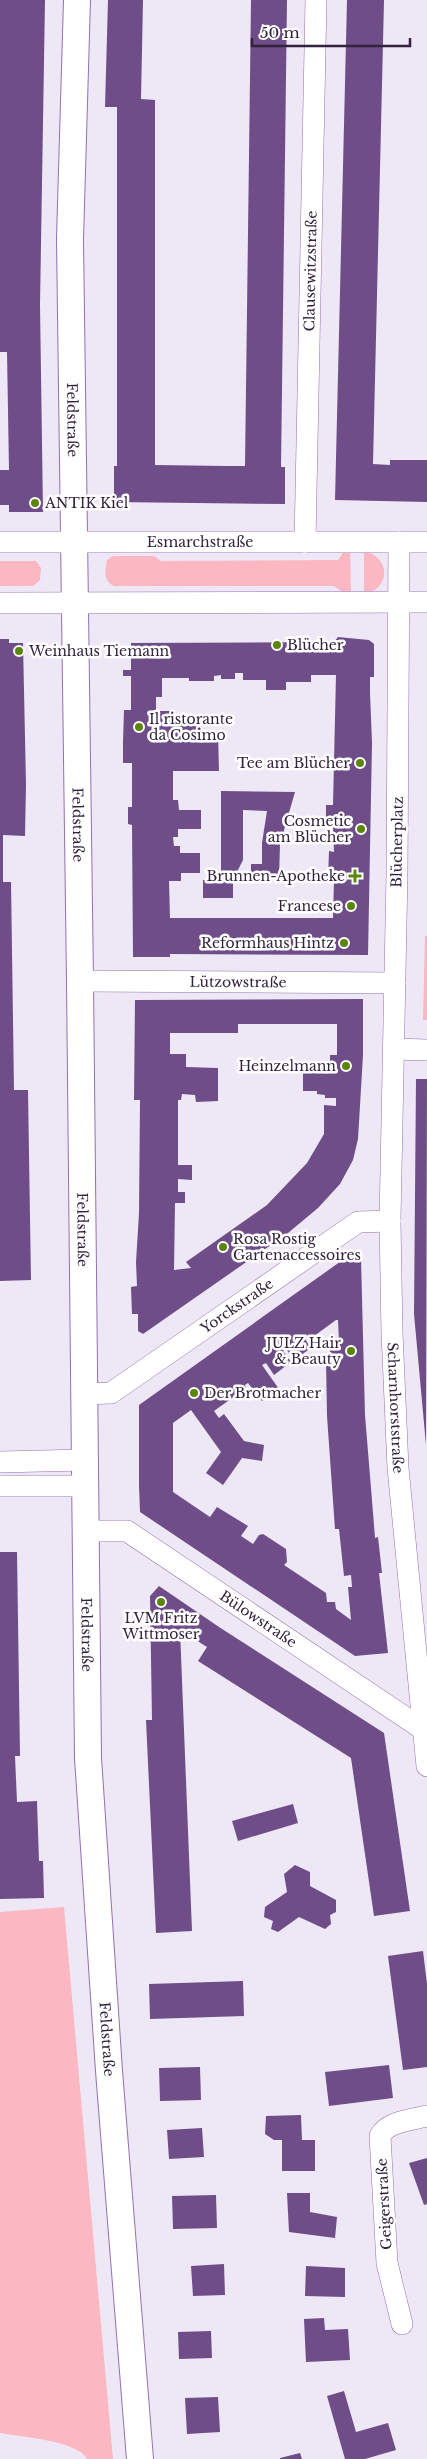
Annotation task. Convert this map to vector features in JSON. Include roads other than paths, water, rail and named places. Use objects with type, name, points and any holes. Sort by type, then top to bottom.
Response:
[{"type":"street","name":"Feldstraße","points":[[76,0],[70,239],[88,1758],[92,1836],[140,2459]]},
{"type":"street","name":"Clausewitzstraße","points":[[305,542],[316,0]]},
{"type":"street","name":"Esmarchstraße","points":[[0,542],[427,542]]},
{"type":"street","points":[[399,542],[399,602]]},
{"type":"street","name":"Blücherplatz","points":[[394,1049],[399,602]]},
{"type":"street","points":[[0,603],[427,602]]},
{"type":"street","name":"Lützowstraße","points":[[80,981],[395,983]]},
{"type":"street","points":[[394,1049],[427,1050]]},
{"type":"street","name":"Scharnhorststraße","points":[[394,1049],[390,1221],[392,1333],[398,1468],[427,1766]]},
{"type":"street","name":"Yorckstraße","points":[[84,1394],[111,1393],[358,1222],[390,1221]]},
{"type":"street","points":[[0,1462],[84,1460]]},
{"type":"street","points":[[0,1486],[84,1486]]},
{"type":"street","name":"Bülowstraße","points":[[85,1531],[127,1531],[425,1732]]},
{"type":"street","name":"Geigerstraße","points":[[402,2324],[387,2263],[380,2136],[383,2130],[390,2126],[427,2116]]},
{"type":"place","name":"ANTIK Kiel","points":[[35,503]]},
{"type":"place","name":"Blücher","points":[[277,645]]},
{"type":"place","name":"Weinhaus Tiemann","points":[[19,651]]},
{"type":"place","name":"Il ristorante da Cosimo","points":[[139,727]]},
{"type":"place","name":"Tee am Blücher","points":[[360,763]]},
{"type":"place","name":"Cosmetic am Blücher","points":[[361,829]]},
{"type":"place","name":"Brunnen-Apotheke","points":[[355,876]]},
{"type":"place","name":"Francese","points":[[351,906]]},
{"type":"place","name":"Reformhaus Hintz","points":[[344,943]]},
{"type":"place","name":"Heinzelmann","points":[[346,1066]]},
{"type":"place","name":"Rosa Rostig Gartenaccessoires","points":[[223,1247]]},
{"type":"place","name":"JULZ Hair & Beauty","points":[[351,1351]]},
{"type":"place","name":"Der Brotmacher","points":[[194,1393]]},
{"type":"place","name":"LVM Fritz Wittmoser","points":[[161,1602]]}]
